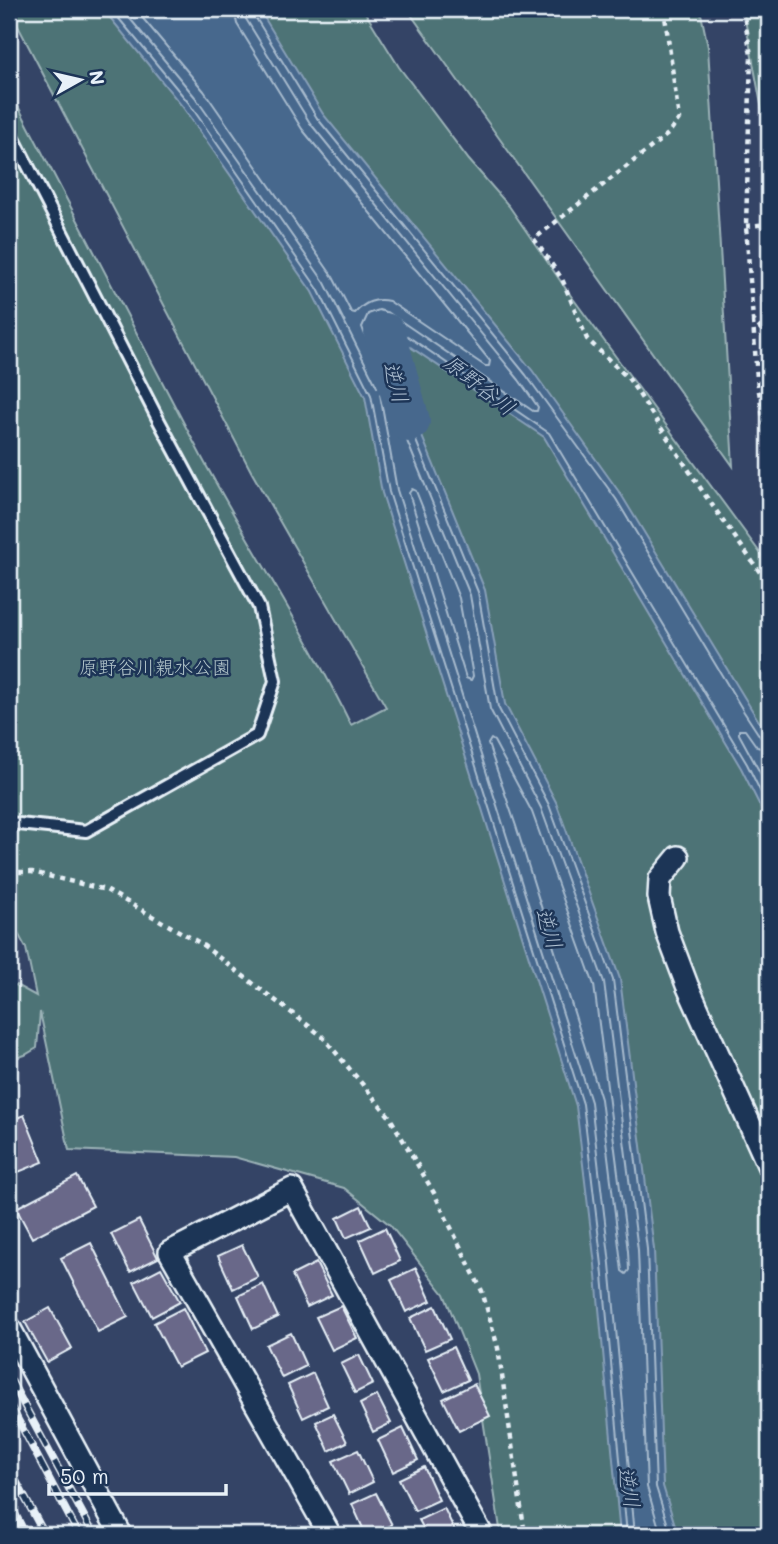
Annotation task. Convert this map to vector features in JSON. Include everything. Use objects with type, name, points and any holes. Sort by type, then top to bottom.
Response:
[{"type":"street","points":[[678,857],[660,878],[659,897],[667,932],[687,985],[769,1167]]},
{"type":"street","points":[[330,1535],[170,1252],[292,1189],[482,1535]]},
{"type":"street","points":[[9,1327],[121,1535]]},
{"type":"lane","points":[[9,129],[159,421],[260,607],[275,681],[257,736],[86,831],[9,823]]},
{"type":"path","points":[[664,9],[679,119],[668,134],[534,239],[562,279],[587,339],[629,379],[705,495],[769,585]]},
{"type":"path","points":[[743,9],[751,55],[746,226],[757,379],[768,447],[769,500]]},
{"type":"path","points":[[746,226],[769,224]]},
{"type":"path","points":[[753,320],[769,338]]},
{"type":"path","points":[[9,872],[32,872],[106,890],[200,943],[322,1036],[389,1116],[434,1193],[482,1290],[498,1348],[525,1535]]},
{"type":"green space","name":"原野谷川親水公園","points":[[9,9],[363,9],[399,67],[469,160],[509,206],[566,289],[769,565],[769,1535],[501,1535],[476,1374],[444,1294],[390,1225],[344,1188],[234,1157],[69,1150],[40,1012],[37,1048],[9,1060],[9,987],[16,985],[36,996],[26,948],[9,917],[9,89],[201,456],[351,725],[386,707],[252,473]]},
{"type":"green space","points":[[407,9],[700,9],[708,47],[733,466]]},
{"type":"green space","points":[[743,9],[769,9],[769,147]]},
{"type":"water","name":"原野谷川","points":[[103,9],[259,9],[323,114],[532,370],[622,496],[769,738],[769,824],[741,768],[544,437],[376,324],[485,590],[505,704],[556,802],[620,979],[654,1249],[663,1486],[678,1535],[620,1535],[595,1265],[576,1106],[382,493],[365,397],[312,292],[182,106]]},
{"type":"building","points":[[24,1115],[43,1162],[11,1175],[9,1121]]},
{"type":"building","points":[[77,1176],[93,1206],[32,1238],[16,1208]]},
{"type":"building","points":[[361,1206],[371,1227],[346,1238],[337,1218]]},
{"type":"building","points":[[139,1220],[158,1258],[130,1272],[111,1234]]},
{"type":"building","points":[[385,1228],[400,1261],[375,1273],[360,1240]]},
{"type":"building","points":[[91,1243],[128,1317],[98,1332],[61,1258]]},
{"type":"building","points":[[242,1245],[258,1277],[233,1289],[218,1256]]},
{"type":"building","points":[[316,1263],[332,1295],[307,1307],[292,1275]]},
{"type":"building","points":[[161,1268],[180,1302],[152,1317],[134,1282]]},
{"type":"building","points":[[416,1268],[431,1301],[406,1312],[391,1280]]},
{"type":"building","points":[[263,1284],[278,1317],[253,1329],[238,1296]]},
{"type":"building","points":[[341,1306],[357,1338],[332,1350],[316,1317]]},
{"type":"building","points":[[435,1306],[450,1339],[425,1350],[410,1318]]},
{"type":"building","points":[[50,1308],[72,1348],[47,1362],[25,1322]]},
{"type":"building","points":[[183,1308],[205,1353],[177,1367],[154,1323]]},
{"type":"building","points":[[291,1333],[306,1366],[282,1378],[266,1345]]},
{"type":"building","points":[[453,1347],[468,1380],[444,1391],[428,1358]]},
{"type":"building","points":[[359,1355],[373,1384],[355,1393],[341,1364]]},
{"type":"building","points":[[313,1373],[328,1406],[303,1418],[288,1385]]},
{"type":"building","points":[[474,1384],[490,1416],[459,1431],[443,1399]]},
{"type":"building","points":[[377,1395],[391,1423],[373,1432],[360,1404]]},
{"type":"building","points":[[333,1414],[347,1442],[329,1451],[316,1422]]},
{"type":"building","points":[[403,1428],[418,1460],[393,1472],[378,1440]]},
{"type":"building","points":[[358,1450],[373,1482],[349,1494],[333,1461]]},
{"type":"building","points":[[424,1467],[439,1500],[415,1511],[399,1479]]},
{"type":"building","points":[[376,1493],[392,1525],[366,1535],[352,1504]]},
{"type":"building","points":[[444,1508],[457,1535],[427,1535],[419,1520]]},
{"type":"waterway","name":"逆川","points":[[385,334],[409,421]]},
{"type":"railway","points":[[9,1377],[94,1535]]},
{"type":"railway","points":[[9,1403],[79,1535]]},
{"type":"railway","points":[[9,1468],[45,1535]]},
{"type":"railway","points":[[9,1502],[26,1535]]}]
